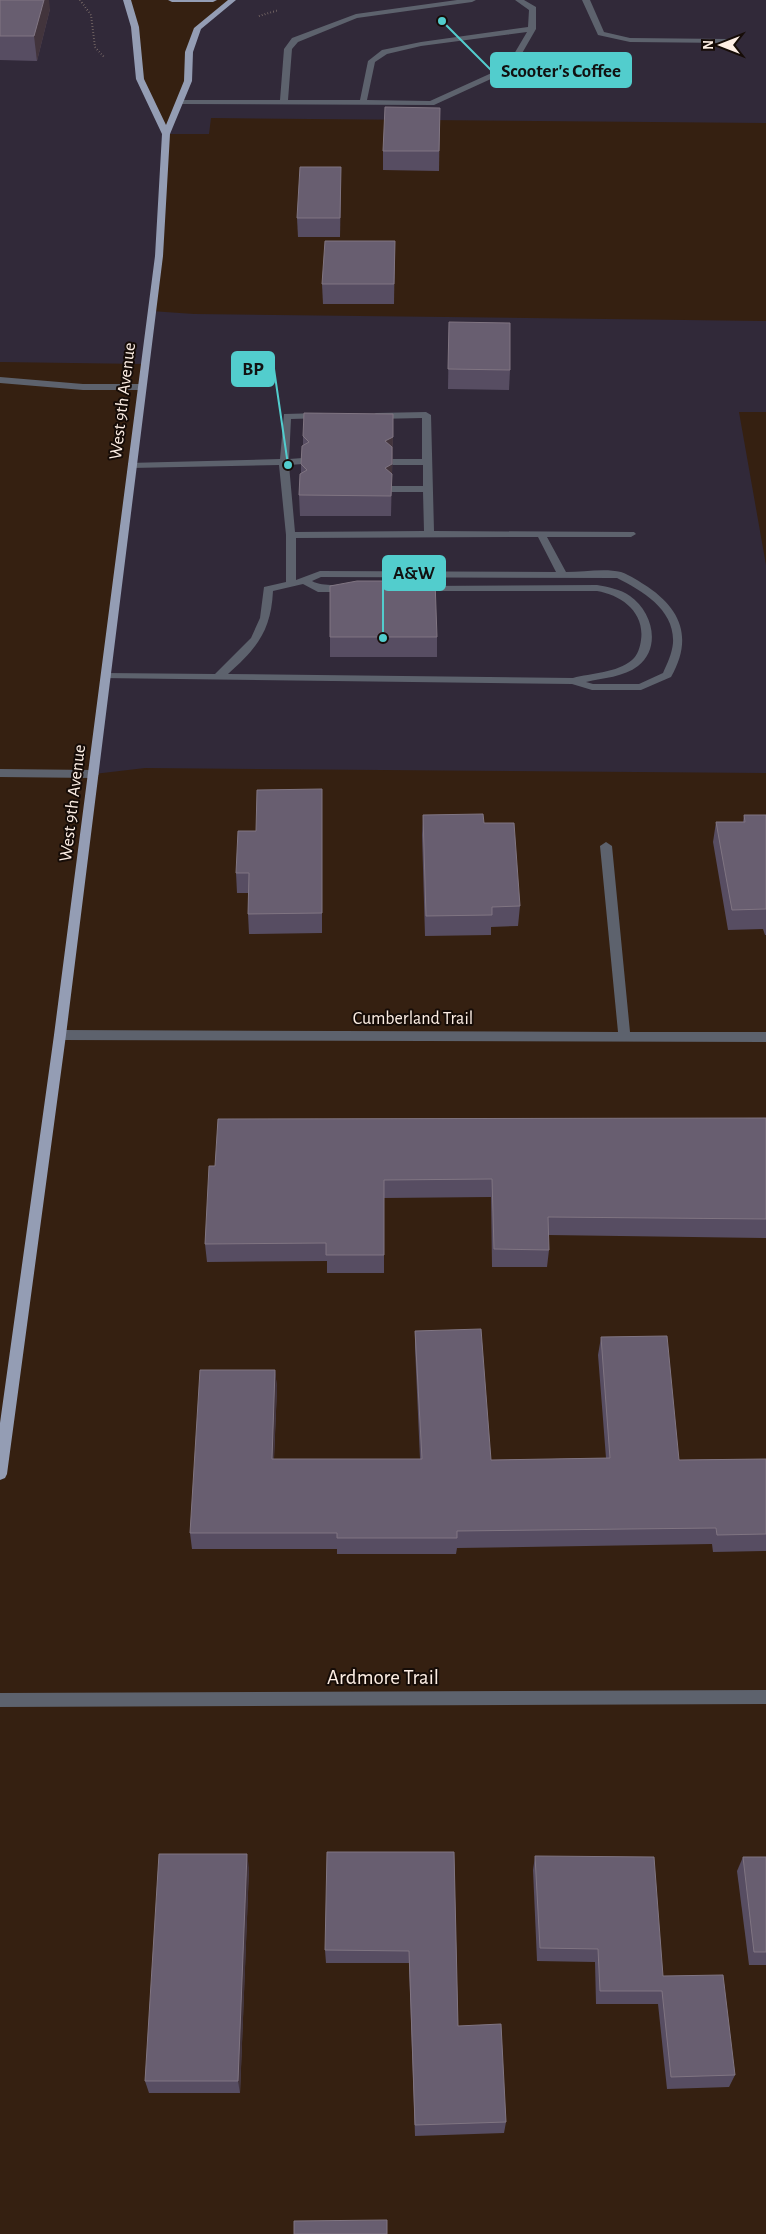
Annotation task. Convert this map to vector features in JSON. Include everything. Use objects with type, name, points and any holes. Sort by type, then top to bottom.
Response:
[{"type":"main road","name":"West 9th Avenue","points":[[127,0],[135,27],[140,79],[166,134]]},
{"type":"main road","points":[[172,0],[213,0]]},
{"type":"main road","name":"West 9th Avenue","points":[[0,1474],[60,1035],[159,256],[166,134],[188,80],[189,52],[195,34],[206,19],[232,0]]},
{"type":"street","points":[[284,101],[288,49],[295,40],[356,16],[472,0]]},
{"type":"street","points":[[180,102],[284,101],[431,104],[510,67],[532,29],[533,9],[518,0]]},
{"type":"street","points":[[586,0],[601,33],[630,40],[728,41]]},
{"type":"street","points":[[363,102],[372,61],[385,52],[421,44],[532,29]]},
{"type":"street","points":[[0,380],[83,387],[141,387]]},
{"type":"street","points":[[366,416],[426,415],[429,534]]},
{"type":"street","points":[[291,583],[289,489],[284,462],[287,416],[327,416]]},
{"type":"street","points":[[131,465],[303,461]]},
{"type":"street","points":[[392,462],[428,462]]},
{"type":"street","points":[[392,488],[429,489]]},
{"type":"street","points":[[541,534],[562,573]]},
{"type":"street","points":[[291,535],[631,534]]},
{"type":"street","points":[[218,677],[252,648],[262,629],[268,604],[268,590],[291,583],[304,582],[320,574],[562,573],[619,575],[639,585],[661,602],[675,624],[678,640],[676,654],[667,676],[641,687],[592,687],[573,681]]},
{"type":"street","points":[[304,582],[318,588],[362,589]]},
{"type":"street","points":[[105,676],[294,680],[573,681],[625,669],[637,660],[645,648],[647,630],[642,612],[630,600],[615,592],[597,588],[411,589]]},
{"type":"street","points":[[0,773],[94,774]]},
{"type":"street","points":[[606,846],[624,1036]]},
{"type":"street","name":"Cumberland Trail","points":[[60,1035],[766,1037]]},
{"type":"street","name":"Ardmore Trail","points":[[0,1700],[766,1697]]},
{"type":"path","points":[[80,0],[91,15],[95,47]]},
{"type":"shaded area","points":[[0,0],[127,0],[140,79],[166,134],[151,311],[194,314],[766,321],[766,412],[739,412],[766,565],[766,773],[145,768],[94,774],[144,364],[0,362]]},
{"type":"shaded area","points":[[232,0],[766,0],[766,123],[211,118],[209,134],[166,134],[188,81],[195,34]]},
{"type":"building","points":[[0,0],[44,0],[34,36],[0,36]]},
{"type":"building","points":[[385,107],[440,108],[439,151],[383,151]]},
{"type":"building","points":[[300,167],[341,167],[340,218],[297,218]]},
{"type":"building","points":[[325,241],[395,241],[394,284],[322,284]]},
{"type":"building","points":[[449,322],[510,323],[510,370],[448,369]]},
{"type":"building","points":[[304,413],[393,414],[393,437],[385,441],[392,447],[392,464],[385,468],[392,474],[391,496],[299,495],[300,474],[307,470],[301,464],[302,446],[309,442],[303,436]]},
{"type":"building","points":[[357,581],[435,581],[437,637],[330,637],[330,586]]},
{"type":"building","points":[[322,789],[322,913],[248,914],[249,873],[236,873],[238,831],[256,831],[257,790]]},
{"type":"building","points":[[483,814],[484,823],[514,823],[520,906],[492,907],[492,915],[426,916],[423,815]]},
{"type":"building","points":[[744,815],[766,815],[766,909],[732,910],[716,822],[745,822]]},
{"type":"building","points":[[766,1118],[766,1219],[548,1217],[549,1250],[494,1249],[492,1179],[384,1180],[384,1255],[326,1255],[326,1243],[205,1244],[209,1166],[215,1166],[218,1119]]},
{"type":"building","points":[[481,1329],[491,1460],[610,1458],[601,1337],[667,1336],[679,1460],[766,1459],[766,1534],[717,1535],[716,1528],[457,1531],[457,1538],[337,1538],[337,1533],[190,1533],[200,1370],[275,1370],[272,1459],[422,1459],[415,1331]]},
{"type":"building","points":[[327,1852],[454,1852],[458,2026],[501,2024],[506,2122],[415,2125],[409,1951],[325,1950]]},
{"type":"building","points":[[159,1854],[247,1854],[238,2081],[145,2081]]},
{"type":"building","points":[[535,1856],[654,1857],[663,1976],[723,1975],[735,2075],[671,2077],[662,1991],[600,1991],[598,1949],[540,1948]]},
{"type":"building","points":[[743,1857],[766,1857],[766,1952],[754,1952]]},
{"type":"building","points":[[387,2220],[387,2234],[294,2234],[294,2221]]},
{"type":"place","name":"Scooter's Coffee","points":[[442,21]]},
{"type":"place","name":"BP","points":[[288,465]]},
{"type":"place","name":"A&W","points":[[383,638]]}]
